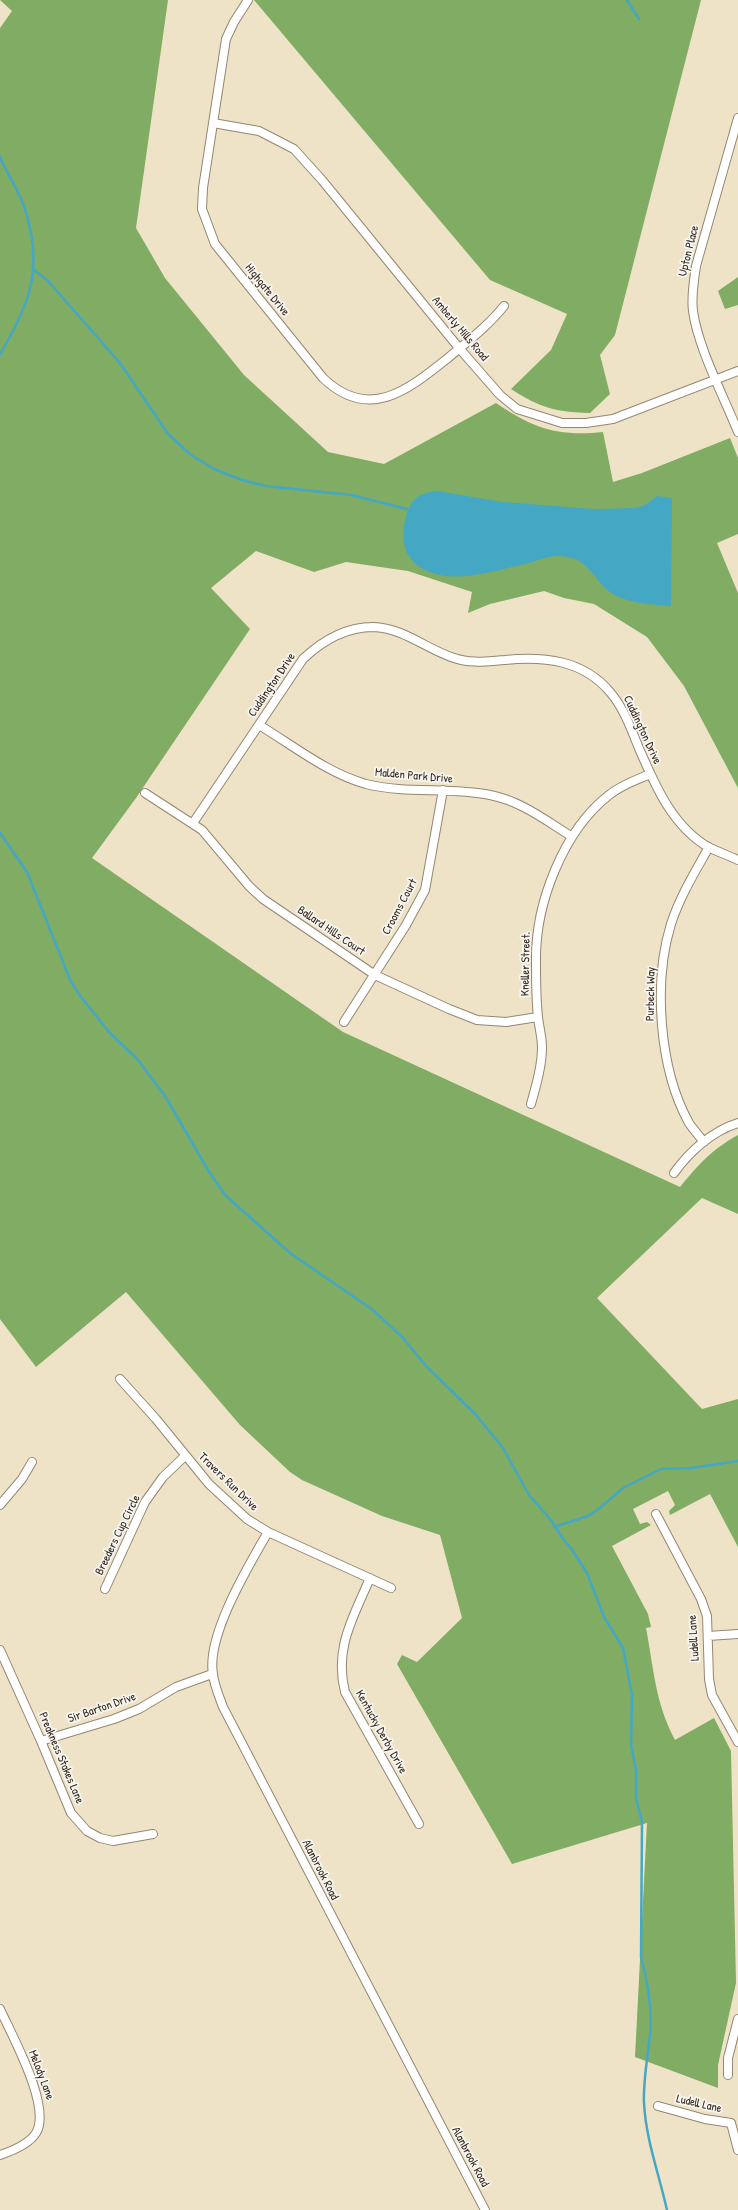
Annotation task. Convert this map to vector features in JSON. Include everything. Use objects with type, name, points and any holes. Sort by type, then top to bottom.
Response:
[{"type":"street","name":"Highgate Drive","points":[[248,0],[234,22],[226,39],[203,188],[202,209],[207,227],[215,244],[318,372],[333,387],[356,398],[370,400],[386,398],[404,391],[460,348],[490,324],[504,306]]},
{"type":"street","name":"Upton Place","points":[[738,118],[696,266],[692,289],[693,312],[700,339],[738,432]]},
{"type":"street","name":"Amberly Hills Road","points":[[213,123],[259,131],[294,149],[327,186],[500,395],[517,410],[562,424],[586,423],[613,419],[738,371]]},
{"type":"street","name":"Cuddington Drive","points":[[193,823],[303,659],[315,647],[341,634],[373,627],[404,634],[454,658],[467,661],[478,662],[537,658],[579,669],[593,676],[611,692],[633,733],[650,774],[669,808],[681,823],[709,847],[738,860]]},
{"type":"street","name":"Malden Park Drive","points":[[260,725],[324,767],[344,777],[367,784],[397,788],[443,790],[490,795],[505,799],[529,809],[571,836]]},
{"type":"street","name":"Kneller Street.","points":[[531,1104],[538,1082],[542,1048],[538,1017],[536,961],[538,927],[546,894],[571,836],[591,811],[610,794],[650,774]]},
{"type":"street","name":"Crooms Court","points":[[344,1022],[375,975],[425,890],[443,790]]},
{"type":"street","name":"Ballard Hills Court","points":[[145,792],[193,823],[215,843],[244,880],[263,899],[375,975],[477,1020],[506,1022],[538,1017]]},
{"type":"street","name":"Purbeck Way","points":[[704,1142],[689,1123],[679,1100],[669,1064],[663,1030],[661,975],[671,924],[692,876],[709,847]]},
{"type":"street","points":[[674,1174],[684,1159],[704,1142],[738,1123]]},
{"type":"street","name":"Travers Run Drive","points":[[120,1379],[156,1419],[209,1484],[247,1519],[268,1532],[390,1588]]},
{"type":"street","name":"Breeders Cup Circle","points":[[105,1589],[146,1502],[163,1477],[185,1456]]},
{"type":"street","points":[[0,1505],[22,1479],[32,1462]]},
{"type":"street","name":"Ludell Lane","points":[[656,1514],[701,1599],[707,1616],[708,1679],[712,1695],[738,1742]]},
{"type":"street","name":"Alanbrook Road","points":[[268,1532],[248,1565],[230,1604],[216,1642],[212,1658],[212,1674],[226,1714],[485,2210]]},
{"type":"street","name":"Kentucky Derby Drive","points":[[370,1578],[344,1643],[341,1659],[341,1675],[345,1692],[419,1824]]},
{"type":"street","points":[[708,1636],[738,1634]]},
{"type":"street","name":"Preakness Stakes Lane","points":[[0,1650],[72,1813],[87,1831],[100,1838],[113,1841],[153,1834]]},
{"type":"street","name":"Sir Barton Drive","points":[[41,1741],[114,1719],[139,1709],[176,1687],[212,1674]]},
{"type":"street","name":"Melody Lane","points":[[0,2009],[37,2095],[41,2112],[39,2126],[33,2137],[13,2150],[0,2155]]},
{"type":"street","points":[[728,2075],[728,2058],[736,2037],[738,2018]]},
{"type":"street","name":"Ludell Lane","points":[[658,2106],[705,2119],[731,2123],[738,2150]]},
{"type":"green space","points":[[0,0],[168,0],[136,228],[165,278],[244,375],[328,452],[384,464],[496,403],[522,419],[546,429],[572,433],[603,432],[613,482],[642,473],[730,438],[738,458],[738,534],[717,543],[738,593],[738,788],[684,686],[647,637],[594,604],[564,598],[544,591],[490,604],[468,613],[472,592],[408,571],[346,562],[314,572],[256,551],[211,588],[250,629],[136,798],[92,858],[343,1032],[680,1187],[706,1158],[720,1146],[738,1135],[738,1214],[702,1198],[597,1298],[702,1409],[738,1399],[738,1547],[710,1494],[670,1515],[669,1511],[675,1505],[668,1491],[633,1509],[640,1524],[647,1522],[651,1525],[612,1546],[648,1614],[651,1627],[646,1628],[656,1686],[663,1712],[675,1740],[714,1718],[731,1751],[736,1983],[718,2065],[718,2088],[635,2057],[647,1823],[512,1864],[397,1664],[402,1655],[417,1662],[462,1618],[440,1535],[382,1516],[302,1480],[290,1472],[240,1425],[126,1292],[36,1367],[0,1319],[0,28],[12,11]]},
{"type":"green space","points":[[254,0],[701,0],[615,335],[600,355],[610,394],[590,413],[567,412],[549,408],[531,401],[511,389],[551,350],[567,314],[490,280]]},
{"type":"green space","points":[[738,277],[738,305],[725,309],[718,291]]},
{"type":"water","points":[[437,491],[502,502],[595,509],[636,508],[645,505],[657,496],[672,498],[671,606],[645,604],[620,597],[605,588],[582,563],[572,558],[560,556],[545,558],[470,576],[447,576],[425,570],[413,562],[406,551],[404,539],[405,519],[410,506],[417,497],[429,492]]},
{"type":"waterway","points":[[627,0],[639,19]]},
{"type":"waterway","points":[[0,157],[24,206],[30,227],[33,247],[31,283],[26,301],[20,318],[0,354]]},
{"type":"waterway","points":[[33,269],[48,281],[120,363],[168,434],[191,455],[214,469],[242,480],[266,486],[351,495],[407,509]]},
{"type":"waterway","points":[[0,833],[27,872],[71,982],[109,1032],[138,1060],[165,1096],[208,1170],[225,1195],[290,1253],[373,1310],[403,1338],[426,1366],[476,1415],[503,1448],[529,1495],[551,1520],[587,1573],[604,1617],[623,1648],[632,1695],[631,1745],[636,1770],[636,1798],[642,1822],[641,1958],[646,1977],[650,2006],[650,2034],[644,2085],[644,2103],[650,2144],[667,2210]]},
{"type":"waterway","points":[[554,1527],[588,1516],[623,1488],[661,1469],[691,1468],[738,1461]]}]
